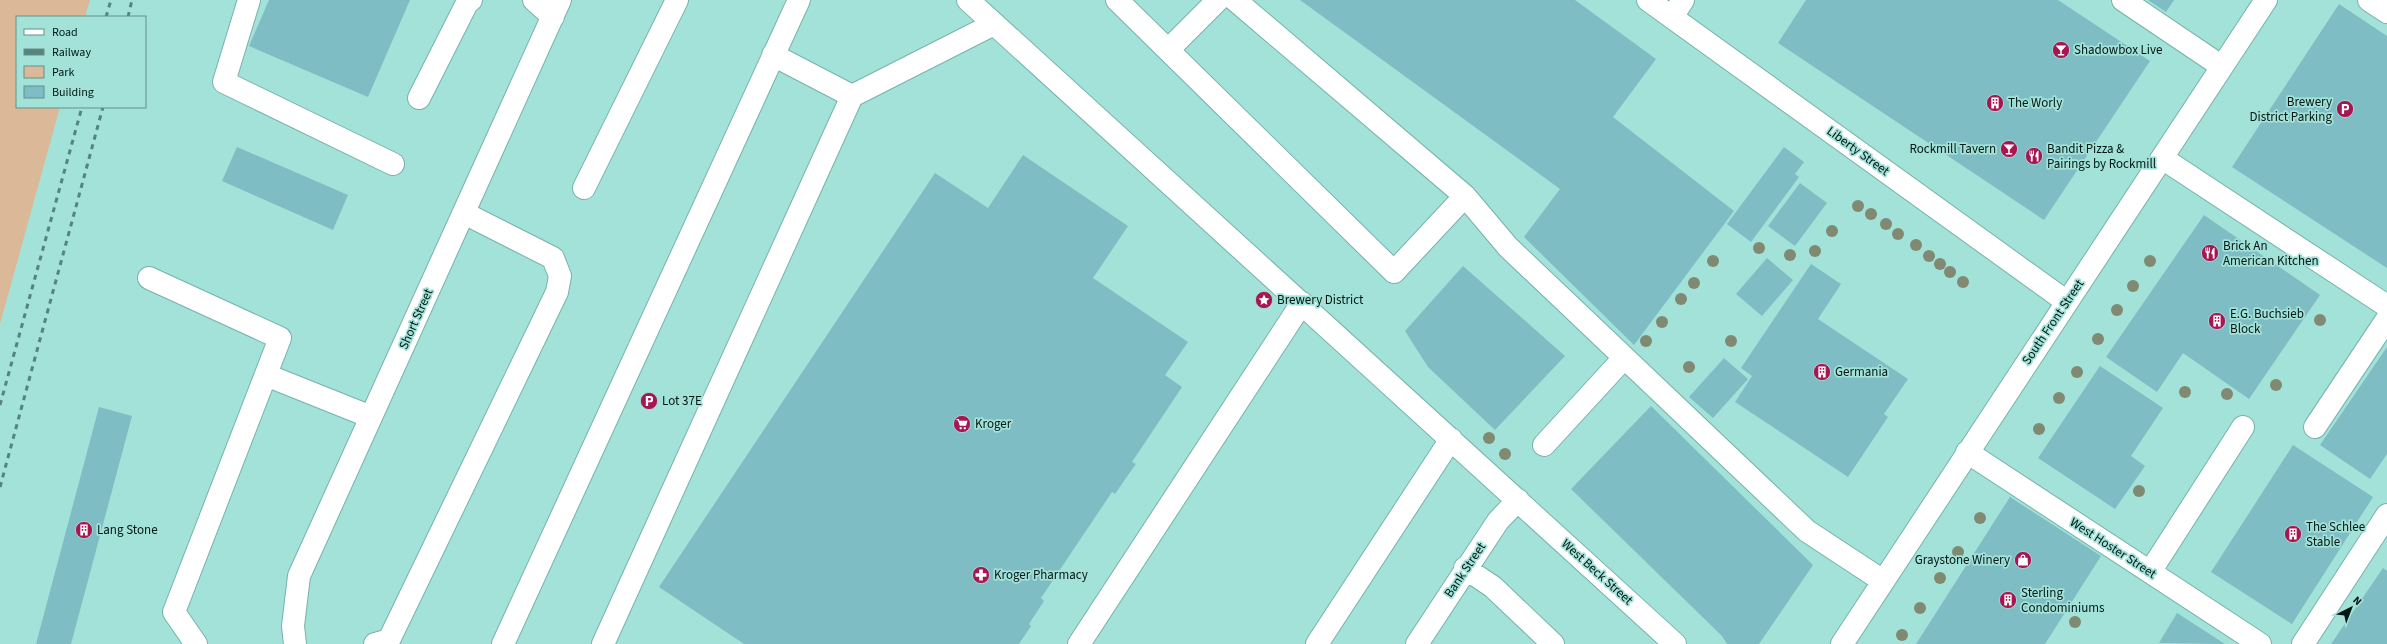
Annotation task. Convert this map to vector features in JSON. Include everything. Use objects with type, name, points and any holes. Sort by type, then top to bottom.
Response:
[{"type":"street","points":[[249,0],[224,82],[393,164]]},
{"type":"street","points":[[419,98],[467,3],[471,0]]},
{"type":"street","points":[[534,0],[557,8]]},
{"type":"street","points":[[584,188],[677,0]]},
{"type":"street","points":[[503,644],[799,0]]},
{"type":"street","name":"West Beck Street","points":[[968,0],[1675,644]]},
{"type":"street","points":[[1117,0],[1394,272],[1465,196]]},
{"type":"street","points":[[1168,50],[1218,0]]},
{"type":"street","points":[[1235,0],[1465,196],[1508,247],[1807,532],[1883,581]]},
{"type":"street","name":"Liberty Street","points":[[1648,0],[1677,8],[2067,302]]},
{"type":"street","points":[[2123,0],[2221,66]]},
{"type":"street","name":"South Front Street","points":[[1842,644],[2221,66],[2266,0]]},
{"type":"street","points":[[2369,0],[2387,12]]},
{"type":"street","name":"Short Street","points":[[295,644],[293,626],[299,576],[557,8]]},
{"type":"street","points":[[603,644],[852,96],[994,24]]},
{"type":"street","points":[[774,55],[852,96]]},
{"type":"street","points":[[2162,158],[2387,306]]},
{"type":"street","points":[[375,644],[389,640],[557,292],[560,276],[553,258],[464,213]]},
{"type":"street","points":[[149,278],[280,338],[174,612],[196,644]]},
{"type":"street","points":[[1079,644],[1302,303]]},
{"type":"street","points":[[2314,427],[2387,319]]},
{"type":"street","points":[[1544,445],[1624,358]]},
{"type":"street","points":[[266,375],[372,417]]},
{"type":"street","points":[[2150,572],[2243,427]]},
{"type":"street","points":[[1317,644],[1451,439]]},
{"type":"street","name":"West Hoster Street","points":[[1967,452],[2260,644]]},
{"type":"street","name":"Bank Street","points":[[1417,644],[1465,568],[1498,521],[1518,500]]},
{"type":"street","points":[[2303,644],[2386,518]]},
{"type":"street","points":[[1465,568],[1493,587],[1553,644]]},
{"type":"green space","points":[[0,0],[90,0],[85,16],[16,16],[16,108],[60,108],[0,324]]},
{"type":"building","points":[[269,0],[410,0],[368,97],[249,46]]},
{"type":"building","points":[[1300,0],[1575,0],[1656,59],[1613,117],[1734,211],[1634,345],[1524,237],[1560,189]]},
{"type":"building","name":"The Worly","points":[[1806,0],[2058,0],[2150,61],[2044,220],[1778,43]]},
{"type":"building","points":[[2148,0],[2174,0],[2166,12]]},
{"type":"building","name":"Brewery District Parking","points":[[2339,4],[2387,36],[2387,268],[2232,167]]},
{"type":"building","points":[[237,147],[348,195],[333,230],[222,181]]},
{"type":"building","points":[[1784,147],[1804,162],[1795,174],[1799,177],[1751,242],[1727,224]]},
{"type":"building","name":"Kroger","points":[[1023,155],[1128,226],[1093,278],[1188,342],[1165,375],[1182,387],[1132,462],[1136,464],[1115,494],[1112,492],[1041,598],[1044,601],[1029,624],[1031,626],[1019,644],[744,644],[659,587],[935,173],[988,208]]},
{"type":"building","points":[[1800,183],[1827,203],[1795,246],[1768,226]]},
{"type":"building","name":"E.G. Buchsieb Block","points":[[2204,215],[2320,295],[2249,399],[2183,353],[2157,392],[2106,357]]},
{"type":"building","points":[[1767,258],[1793,280],[1762,316],[1736,294]]},
{"type":"building","name":"Germania","points":[[1811,264],[1841,284],[1818,319],[1908,379],[1884,414],[1888,417],[1848,477],[1735,402],[1752,376],[1741,368]]},
{"type":"building","points":[[1463,266],[1565,356],[1495,430],[1428,367],[1405,331]]},
{"type":"building","points":[[2387,347],[2387,454],[2370,479],[2320,445]]},
{"type":"building","points":[[1724,358],[1748,379],[1713,418],[1689,397]]},
{"type":"building","points":[[2100,366],[2163,408],[2131,456],[2145,466],[2115,509],[2038,458]]},
{"type":"building","points":[[1651,406],[1813,565],[1759,644],[1727,644],[1722,636],[1571,489]]},
{"type":"building","name":"Lang Stone","points":[[99,407],[132,416],[71,644],[36,644]]},
{"type":"building","name":"The Schlee Stable","points":[[2293,445],[2373,497],[2292,624],[2211,572]]},
{"type":"building","name":"Sterling Condominiums","points":[[2010,497],[2101,556],[2045,644],[1916,644]]},
{"type":"building","points":[[2383,568],[2387,571],[2387,644],[2331,644]]},
{"type":"building","points":[[2177,613],[2225,644],[2159,643]]},
{"type":"railway","points":[[106,16],[111,0]]},
{"type":"railway","points":[[128,16],[132,0]]},
{"type":"railway","points":[[0,405],[82,108]]},
{"type":"railway","points":[[0,487],[103,108]]},
{"type":"place","name":"Shadowbox Live","points":[[2061,50]]},
{"type":"place","name":"The Worly","points":[[1995,103]]},
{"type":"place","name":"Brewery District Parking","points":[[2345,109]]},
{"type":"place","name":"Rockmill Tavern","points":[[2009,149]]},
{"type":"place","name":"Bandit Pizza & Pairings by Rockmill","points":[[2034,156]]},
{"type":"place","name":"Brick An American Kitchen","points":[[2210,253]]},
{"type":"place","name":"Brewery District","points":[[1264,300]]},
{"type":"place","name":"E.G. Buchsieb Block","points":[[2217,321]]},
{"type":"place","name":"Germania","points":[[1822,372]]},
{"type":"place","name":"Lot 37E","points":[[649,401]]},
{"type":"place","name":"Kroger","points":[[962,424]]},
{"type":"place","name":"Lang Stone","points":[[84,530]]},
{"type":"place","name":"The Schlee Stable","points":[[2293,534]]},
{"type":"place","name":"Graystone Winery","points":[[2023,560]]},
{"type":"place","name":"Kroger Pharmacy","points":[[981,575]]},
{"type":"place","name":"Sterling Condominiums","points":[[2008,600]]}]
